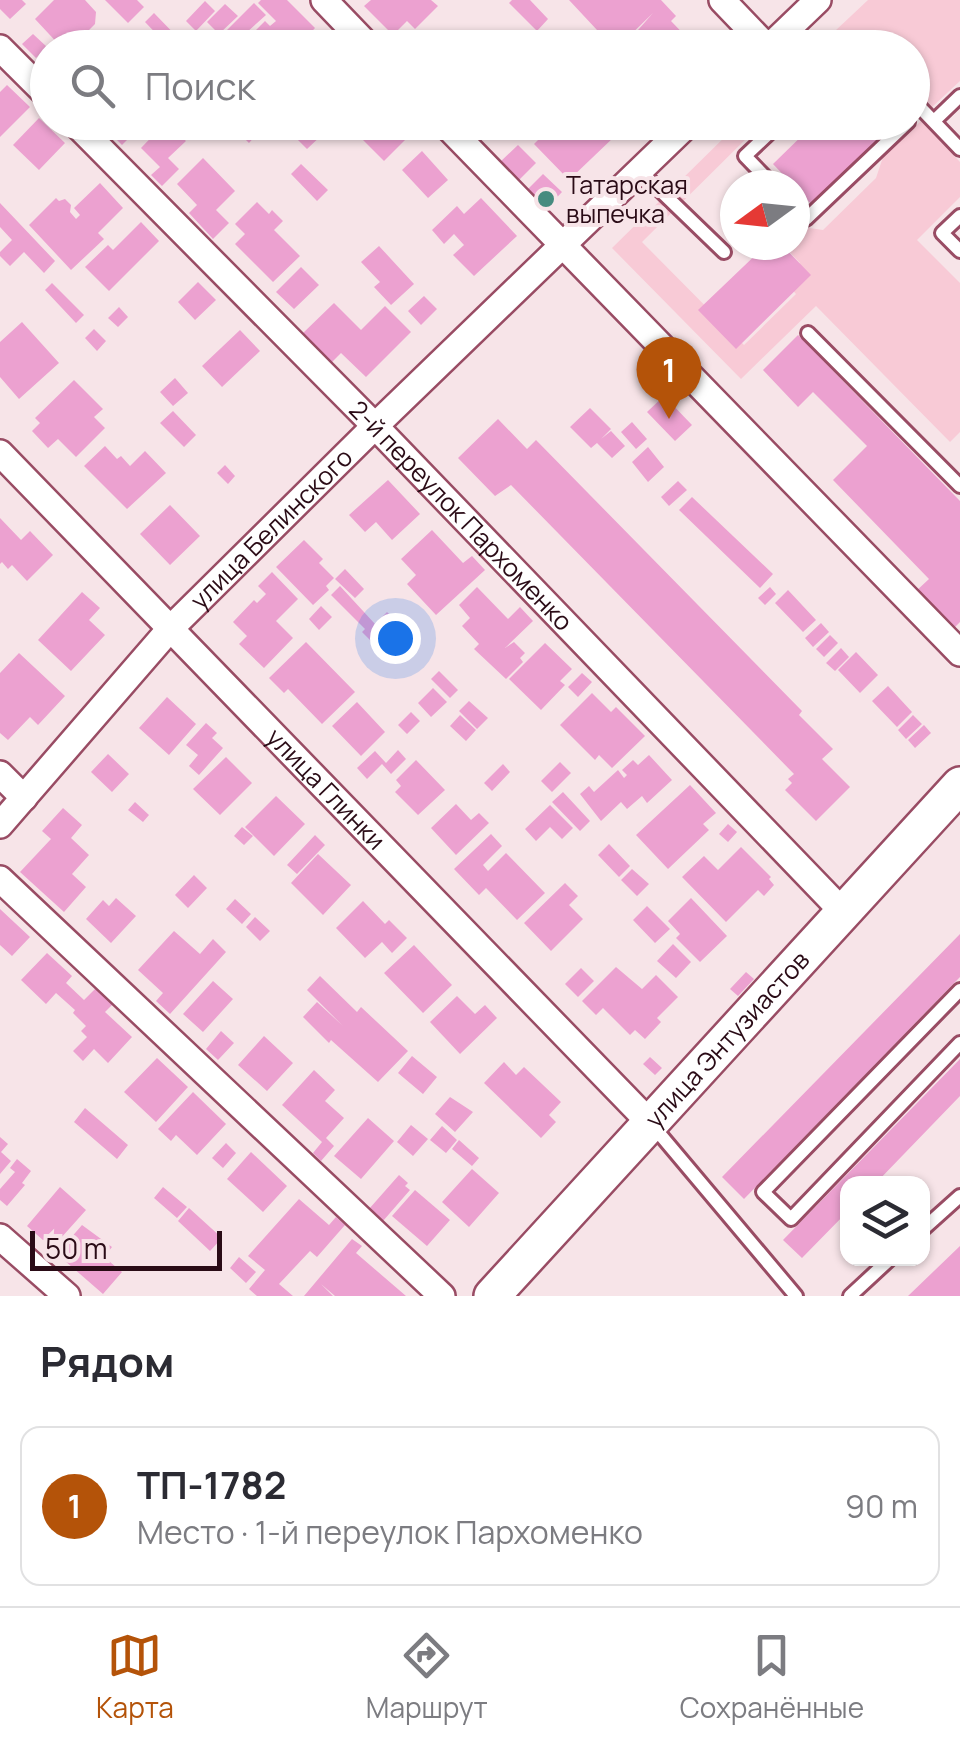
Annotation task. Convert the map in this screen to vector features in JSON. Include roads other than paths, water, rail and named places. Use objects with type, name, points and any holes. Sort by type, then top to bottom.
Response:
[{"type":"street","points":[[324,0],[353,30]]},
{"type":"street","points":[[722,0],[751,30]]},
{"type":"street","points":[[787,30],[818,0]]},
{"type":"street","points":[[0,48],[30,78]]},
{"type":"street","name":"2-й переулок Пархоменко","points":[[92,140],[374,426],[844,914]]},
{"type":"street","points":[[461,140],[960,653]]},
{"type":"street","name":"улица Белинского","points":[[0,825],[169,630],[672,140]]},
{"type":"street","name":"улица Глинки","points":[[0,453],[651,1124]]},
{"type":"street","points":[[0,774],[24,798]]},
{"type":"street","name":"улица Энтузиастов","points":[[492,1296],[960,786]]},
{"type":"street","points":[[0,879],[442,1296]]},
{"type":"street","points":[[0,1237],[68,1296]]},
{"type":"lane","points":[[934,121],[960,96]]},
{"type":"lane","points":[[930,119],[960,148]]},
{"type":"lane","points":[[759,170],[745,156],[761,140]]},
{"type":"lane","points":[[810,216],[886,140]]},
{"type":"lane","points":[[640,171],[720,248]]},
{"type":"lane","points":[[960,216],[942,233],[960,251]]},
{"type":"lane","points":[[808,333],[960,486]]},
{"type":"lane","points":[[960,990],[762,1192],[791,1219],[960,1043]]},
{"type":"lane","points":[[651,1124],[796,1296]]},
{"type":"lane","points":[[930,1223],[960,1196]]},
{"type":"lane","points":[[850,1296],[882,1266]]},
{"type":"place","name":"Татарская выпечка","points":[[546,199]]},
{"type":"place","name":"ТП-1782","points":[[669,419]]}]
